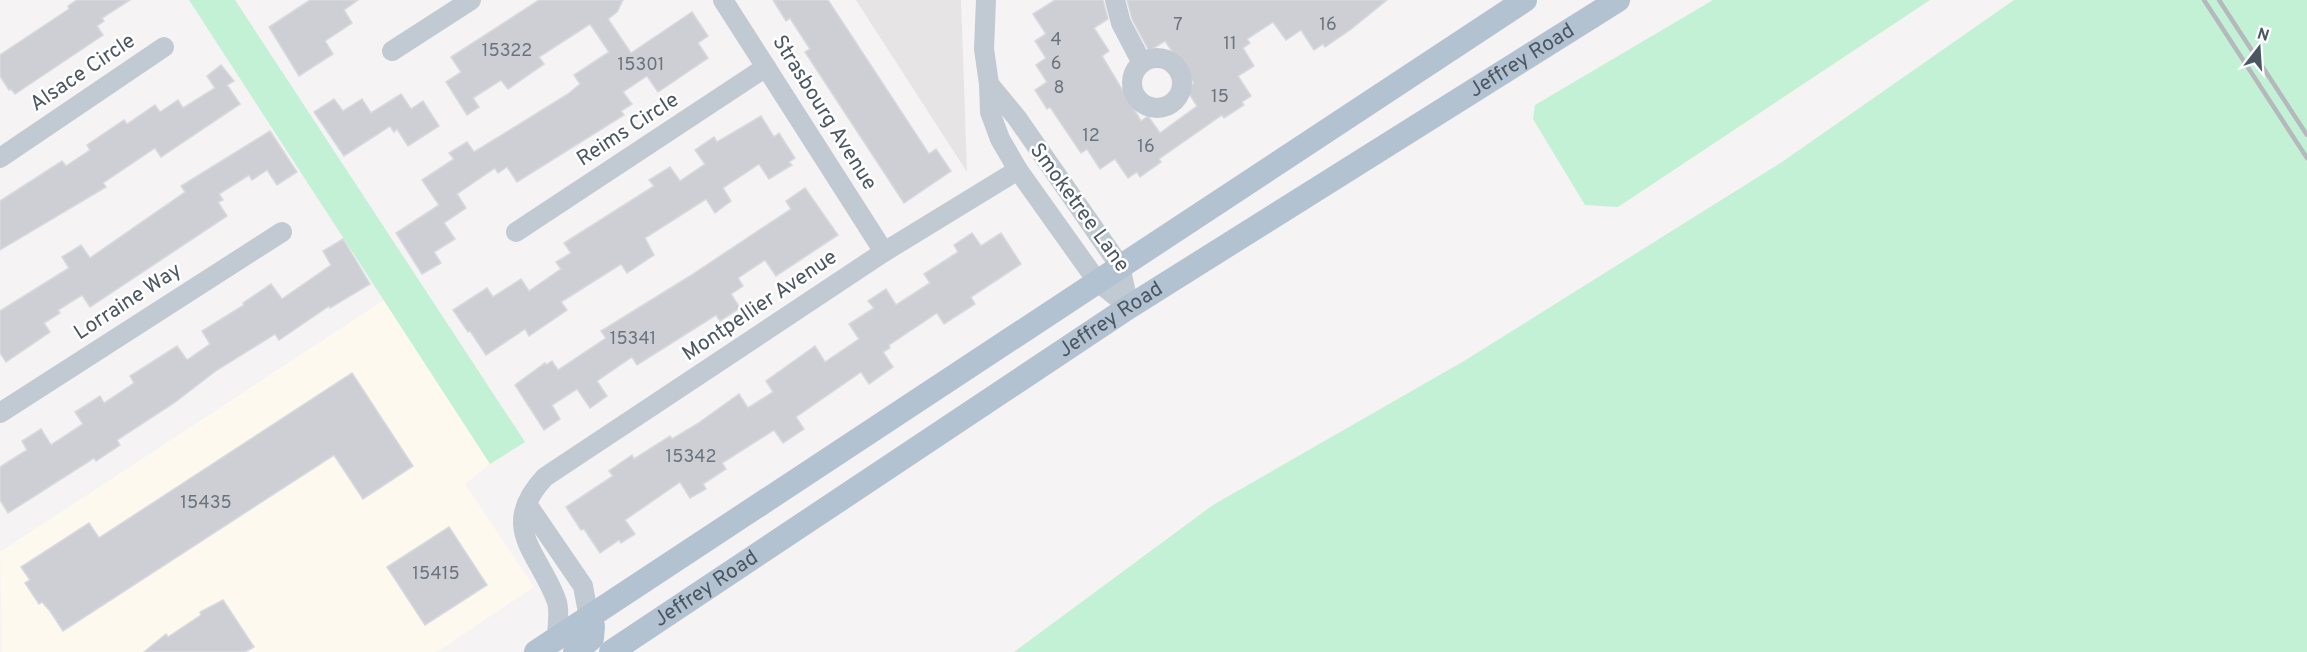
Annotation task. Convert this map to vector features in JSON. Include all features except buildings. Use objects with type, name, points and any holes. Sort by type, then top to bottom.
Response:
[{"type":"main road","name":"Jeffrey Road","points":[[589,618],[1525,0]]},
{"type":"main road","name":"Jeffrey Road","points":[[611,652],[1129,307],[1618,0]]},
{"type":"main road","points":[[536,652],[592,638],[593,626],[589,618]]},
{"type":"street","points":[[392,51],[471,0]]},
{"type":"street","name":"Strasbourg Avenue","points":[[723,0],[884,252]]},
{"type":"street","name":"Smoketree Lane","points":[[986,0],[984,49],[990,112],[1000,140],[1018,170],[1097,281],[1129,307]]},
{"type":"street","points":[[1115,0],[1121,23],[1142,63]]},
{"type":"street","name":"Alsace Circle","points":[[0,158],[164,47]]},
{"type":"street","name":"Reims Circle","points":[[516,232],[766,67]]},
{"type":"street","name":"Smoketree Lane","points":[[989,84],[1017,118],[1120,266],[1129,307]]},
{"type":"street","name":"Montpellier Avenue","points":[[530,497],[545,477],[884,252],[1018,170]]},
{"type":"street","name":"Lorraine Way","points":[[0,413],[282,232]]},
{"type":"street","points":[[530,497],[583,586],[589,618]]},
{"type":"street","points":[[530,497],[522,519],[528,543],[557,603],[566,645]]},
{"type":"shaded area","points":[[856,0],[961,0],[967,172]]},
{"type":"shaded area","points":[[384,300],[490,464],[465,484],[534,587],[437,652],[2,652],[0,552]]},
{"type":"green space","points":[[189,0],[235,0],[525,442],[490,464]]},
{"type":"green space","points":[[1713,0],[1930,0],[1618,207],[1585,205],[1533,119],[1535,105]]},
{"type":"green space","points":[[2014,0],[2307,0],[2307,652],[1014,652],[1213,505],[1464,361],[1782,162]]},
{"type":"railway","points":[[2204,0],[2307,158]]},
{"type":"railway","points":[[2219,0],[2307,135]]}]
